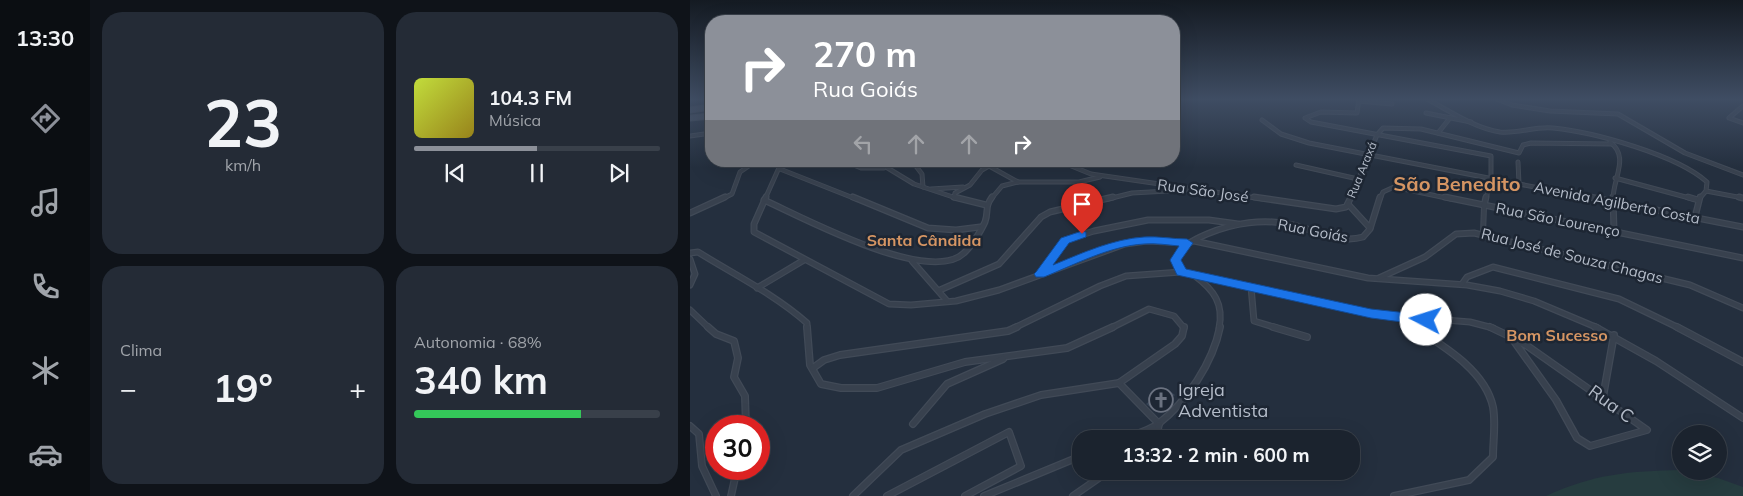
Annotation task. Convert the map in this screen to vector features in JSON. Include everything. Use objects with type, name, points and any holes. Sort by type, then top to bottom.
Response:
[{"type":"street","name":"Avenida Agilberto Costa","points":[[1265,122],[1281,134],[1292,138],[1368,155],[1743,227]]},
{"type":"street","points":[[1312,122],[1491,156],[1491,178],[1484,206],[1483,234]]},
{"type":"street","points":[[1438,133],[1447,122]]},
{"type":"street","points":[[1474,122],[1501,132],[1554,128],[1607,140],[1631,146],[1694,172],[1706,180],[1706,190],[1698,200],[1695,217]]},
{"type":"street","points":[[1632,122],[1685,153],[1743,175]]},
{"type":"street","name":"Rua Araxá","points":[[1348,204],[1377,135],[1383,128],[1400,127],[1438,133],[1520,150],[1523,145],[1531,143],[1612,144]]},
{"type":"street","points":[[690,136],[705,134]]},
{"type":"street","points":[[1607,140],[1618,148],[1621,156],[1615,178],[1613,202],[1614,231]]},
{"type":"street","points":[[1518,162],[1519,184]]},
{"type":"street","points":[[1296,165],[1358,179]]},
{"type":"street","points":[[690,213],[732,194],[737,175],[748,167]]},
{"type":"street","points":[[859,167],[884,168],[925,188],[954,198],[986,205]]},
{"type":"street","points":[[917,167],[922,174],[925,188]]},
{"type":"street","points":[[954,198],[955,193],[967,186],[988,167]]},
{"type":"street","points":[[991,167],[1018,182]]},
{"type":"street","name":"Rua São José","points":[[1070,167],[1078,171],[1104,176],[1336,209],[1346,207],[1348,204]]},
{"type":"street","points":[[980,227],[956,230],[928,228],[780,169],[754,224],[754,232],[889,304],[905,306],[974,298],[1000,290],[1095,252],[1145,240],[1190,242],[1378,279],[1462,284],[1521,297],[1614,335],[1648,354],[1743,418]]},
{"type":"street","points":[[764,200],[884,253],[912,261],[935,262],[955,259],[968,249],[987,217],[986,205],[1002,186],[1018,182],[1079,182],[1104,176]]},
{"type":"street","points":[[1615,178],[1698,200]]},
{"type":"street","points":[[925,188],[967,186]]},
{"type":"street","name":"Rua São Lourenço","points":[[1370,228],[1379,199],[1389,187],[1398,187],[1743,258]]},
{"type":"street","points":[[940,290],[999,264],[1041,217],[1050,212],[1132,193],[1190,189]]},
{"type":"street","points":[[1706,190],[1743,198]]},
{"type":"street","name":"Rua Goiás","points":[[1190,242],[1215,230],[1240,224],[1284,223],[1349,239],[1365,236],[1370,228],[1348,204]]},
{"type":"street","points":[[1040,274],[1065,240],[1094,231],[1148,220],[1209,220],[1240,224]]},
{"type":"street","name":"Rua José de Souza Chagas","points":[[1378,279],[1425,257],[1456,234],[1483,234],[1690,285],[1743,308]]},
{"type":"street","points":[[1181,272],[1175,260],[1190,242]]},
{"type":"street","points":[[690,253],[698,252],[789,305],[807,323],[810,365],[821,384],[842,390],[880,388],[966,362],[1080,343],[1149,309],[1162,310],[1179,319],[1184,327],[1182,336],[1175,344],[1119,383],[1040,395],[985,414],[901,450],[853,495]]},
{"type":"street","points":[[690,259],[695,274],[690,285]]},
{"type":"street","points":[[757,288],[804,260]]},
{"type":"street","points":[[912,261],[940,290],[947,301]]},
{"type":"street","points":[[1462,284],[1467,277],[1492,268],[1589,290],[1619,299],[1649,312],[1743,362]]},
{"type":"street","points":[[813,368],[824,360],[840,355],[1008,331],[1100,286],[1126,276],[1181,272],[1192,274],[1214,292],[1221,306],[1217,339],[1195,385],[1159,424],[1145,430]]},
{"type":"street","name":"Rua C","points":[[1192,274],[1371,314],[1399,318],[1470,322],[1489,326],[1511,337],[1604,397],[1647,430],[1590,446],[1582,443],[1573,433],[1548,388],[1511,337]]},
{"type":"street","points":[[1252,287],[1251,303],[1254,321],[1307,337]]},
{"type":"street","points":[[690,310],[716,334],[734,341],[738,358],[734,376],[745,396],[746,415]]},
{"type":"street","points":[[1394,496],[1468,480],[1493,457],[1494,431],[1493,405],[1475,372],[1434,339],[1399,318]]},
{"type":"street","points":[[1604,397],[1614,335]]},
{"type":"street","points":[[913,424],[948,384],[1008,356]]},
{"type":"street","points":[[1119,383],[1159,424]]},
{"type":"street","points":[[1158,430],[1159,424]]},
{"type":"street","points":[[690,426],[700,434],[702,466],[716,496]]},
{"type":"street","points":[[887,496],[1009,432],[1021,466],[965,496]]},
{"type":"street","points":[[984,496],[1072,460]]},
{"type":"street","points":[[731,496],[735,480]]},
{"type":"street","points":[[1073,496],[1096,480]]},
{"type":"green space","points":[[1672,470],[1672,480],[1724,480],[1743,487],[1743,496],[1546,496],[1596,478],[1645,471]]},
{"type":"building","name":"Igreja Adventista","points":[[1166,388],[1175,395],[1156,412],[1146,404]]},
{"type":"place","name":"Igreja Adventista","points":[[1161,400]]},
{"type":"district","name":"São Benedito","points":[[1457,184]]},
{"type":"district","name":"Santa Cândida","points":[[924,240]]},
{"type":"district","name":"Bom Sucesso","points":[[1557,335]]},
{"type":"route","points":[[1082,234],[1065,240],[1040,274],[1095,252],[1133,242],[1145,240],[1187,243],[1175,260],[1181,272],[1371,314],[1426,320]]}]
